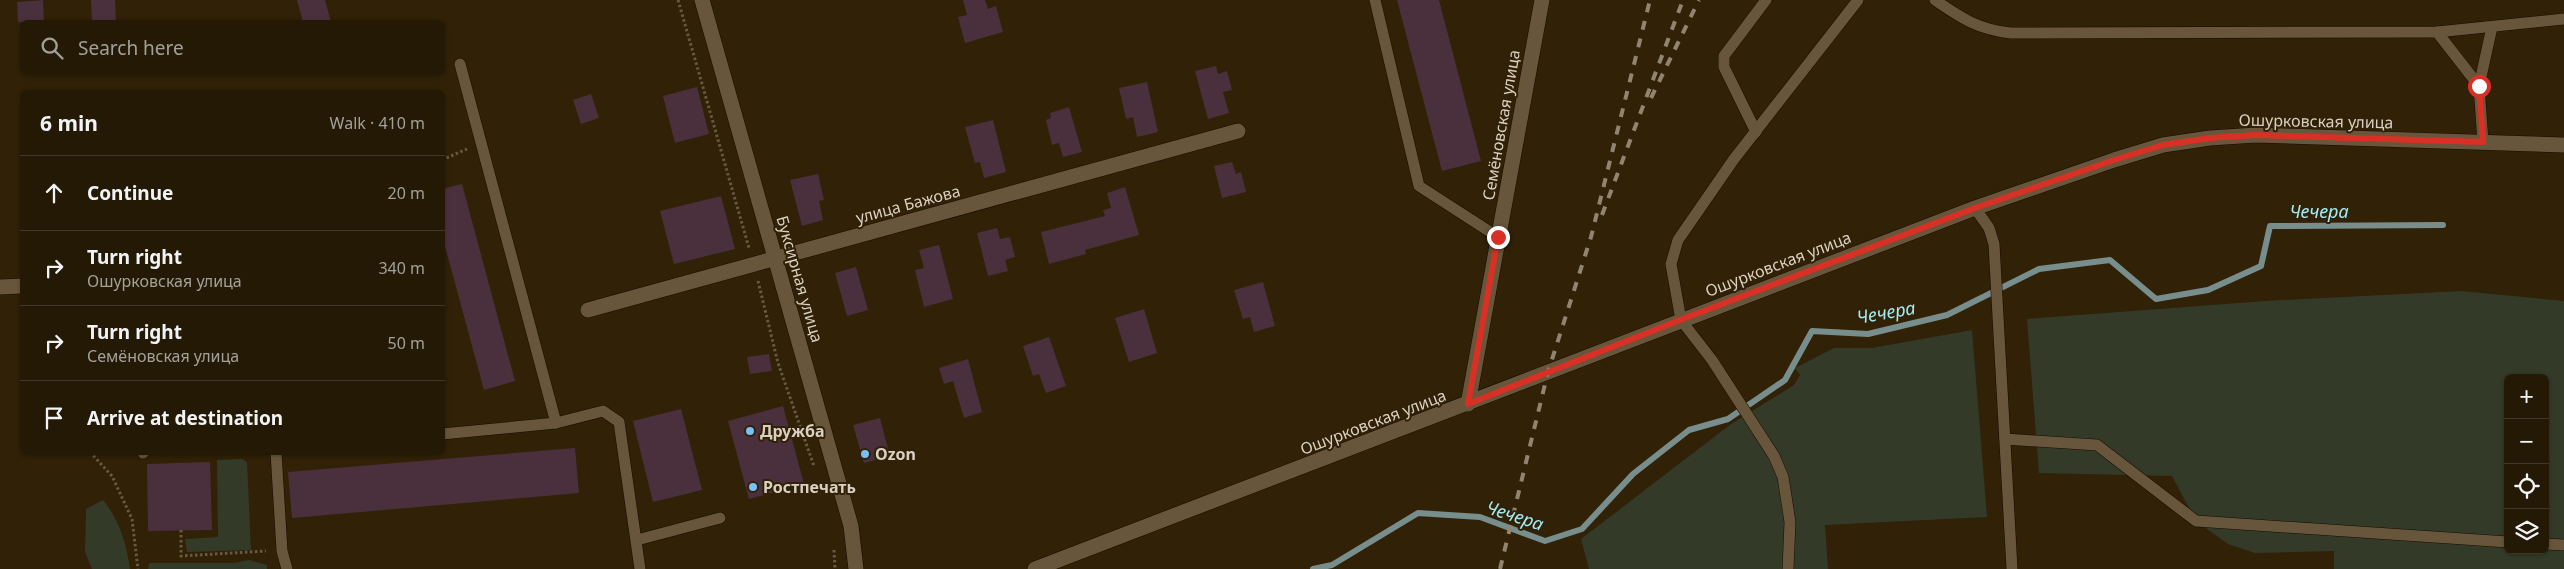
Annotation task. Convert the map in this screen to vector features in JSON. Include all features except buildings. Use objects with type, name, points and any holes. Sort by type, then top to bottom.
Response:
[{"type":"street","name":"Буксирная улица","points":[[702,0],[852,526],[856,569]]},
{"type":"street","name":"Семёновская улица","points":[[1468,404],[1542,0]]},
{"type":"street","name":"улица Бажова","points":[[588,310],[1238,132]]},
{"type":"street","name":"Ошурковская улица","points":[[1038,568],[1975,208],[2163,145],[2210,138],[2256,135],[2564,145]]},
{"type":"street","points":[[0,288],[20,286]]},
{"type":"lane","points":[[1375,0],[1419,186],[1498,237]]},
{"type":"lane","points":[[1756,132],[1724,67],[1724,56],[1766,0]]},
{"type":"lane","points":[[1788,569],[1790,522],[1783,477],[1774,456],[1722,376],[1680,320],[1672,275],[1673,252],[1678,240],[1756,132],[1858,0]]},
{"type":"lane","points":[[1935,0],[1964,20],[1991,31],[2011,33],[2436,32],[2564,19]]},
{"type":"lane","points":[[2483,142],[2479,86],[2492,27]]},
{"type":"lane","points":[[2436,32],[2479,86]]},
{"type":"lane","points":[[460,64],[556,423]]},
{"type":"lane","points":[[1975,208],[1989,228],[1994,244],[2012,569]]},
{"type":"lane","points":[[445,434],[556,423],[603,411],[619,422],[640,569]]},
{"type":"lane","points":[[2005,439],[2097,445],[2196,520],[2504,542]]},
{"type":"lane","points":[[276,455],[282,551],[287,569]]},
{"type":"lane","points":[[637,540],[720,518]]},
{"type":"lane","points":[[2549,544],[2564,545]]},
{"type":"path","points":[[678,0],[754,265],[778,363],[815,469]]},
{"type":"path","points":[[445,159],[481,143]]},
{"type":"path","points":[[93,455],[112,476],[132,519],[138,569]]},
{"type":"path","points":[[181,530],[181,556],[282,551]]},
{"type":"path","points":[[834,545],[835,569]]},
{"type":"green space","points":[[2461,291],[2564,301],[2564,569],[2334,569],[2334,551],[2255,553],[2228,544],[2196,521],[2172,476],[2039,473],[2027,319],[2265,301]]},
{"type":"green space","points":[[1972,330],[1987,517],[1825,525],[1828,569],[1589,569],[1581,539],[1731,424],[1794,385],[1800,375],[1795,368],[1834,348],[1872,348]]},
{"type":"green space","points":[[242,459],[247,462],[251,550],[187,552],[185,539],[218,537],[217,460]]},
{"type":"green space","points":[[103,500],[114,516],[121,533],[130,569],[92,569],[85,552],[86,509]]},
{"type":"green space","points":[[249,560],[267,565],[267,569],[148,569],[149,563],[234,563]]},
{"type":"waterway","name":"Чечера","points":[[1313,569],[1332,565],[1418,513],[1480,517],[1545,541],[1582,529],[1633,474],[1689,430],[1728,419],[1785,380],[1812,331],[1868,334],[1947,315],[2039,269],[2110,260],[2156,299],[2208,290],[2261,266],[2270,226],[2443,225]]},
{"type":"railway","points":[[1500,569],[1548,372],[1591,237],[1650,0]]},
{"type":"railway","points":[[1602,215],[1683,0]]},
{"type":"railway","points":[[1651,98],[1699,0]]},
{"type":"place","name":"Дружба","points":[[750,431]]},
{"type":"place","name":"Ozon","points":[[865,454]]},
{"type":"place","name":"Ростпечать","points":[[753,487]]},
{"type":"route","points":[[1498,237],[1468,404],[1680,320],[1975,208],[2163,145],[2210,138],[2256,135],[2483,142],[2479,86]]}]
